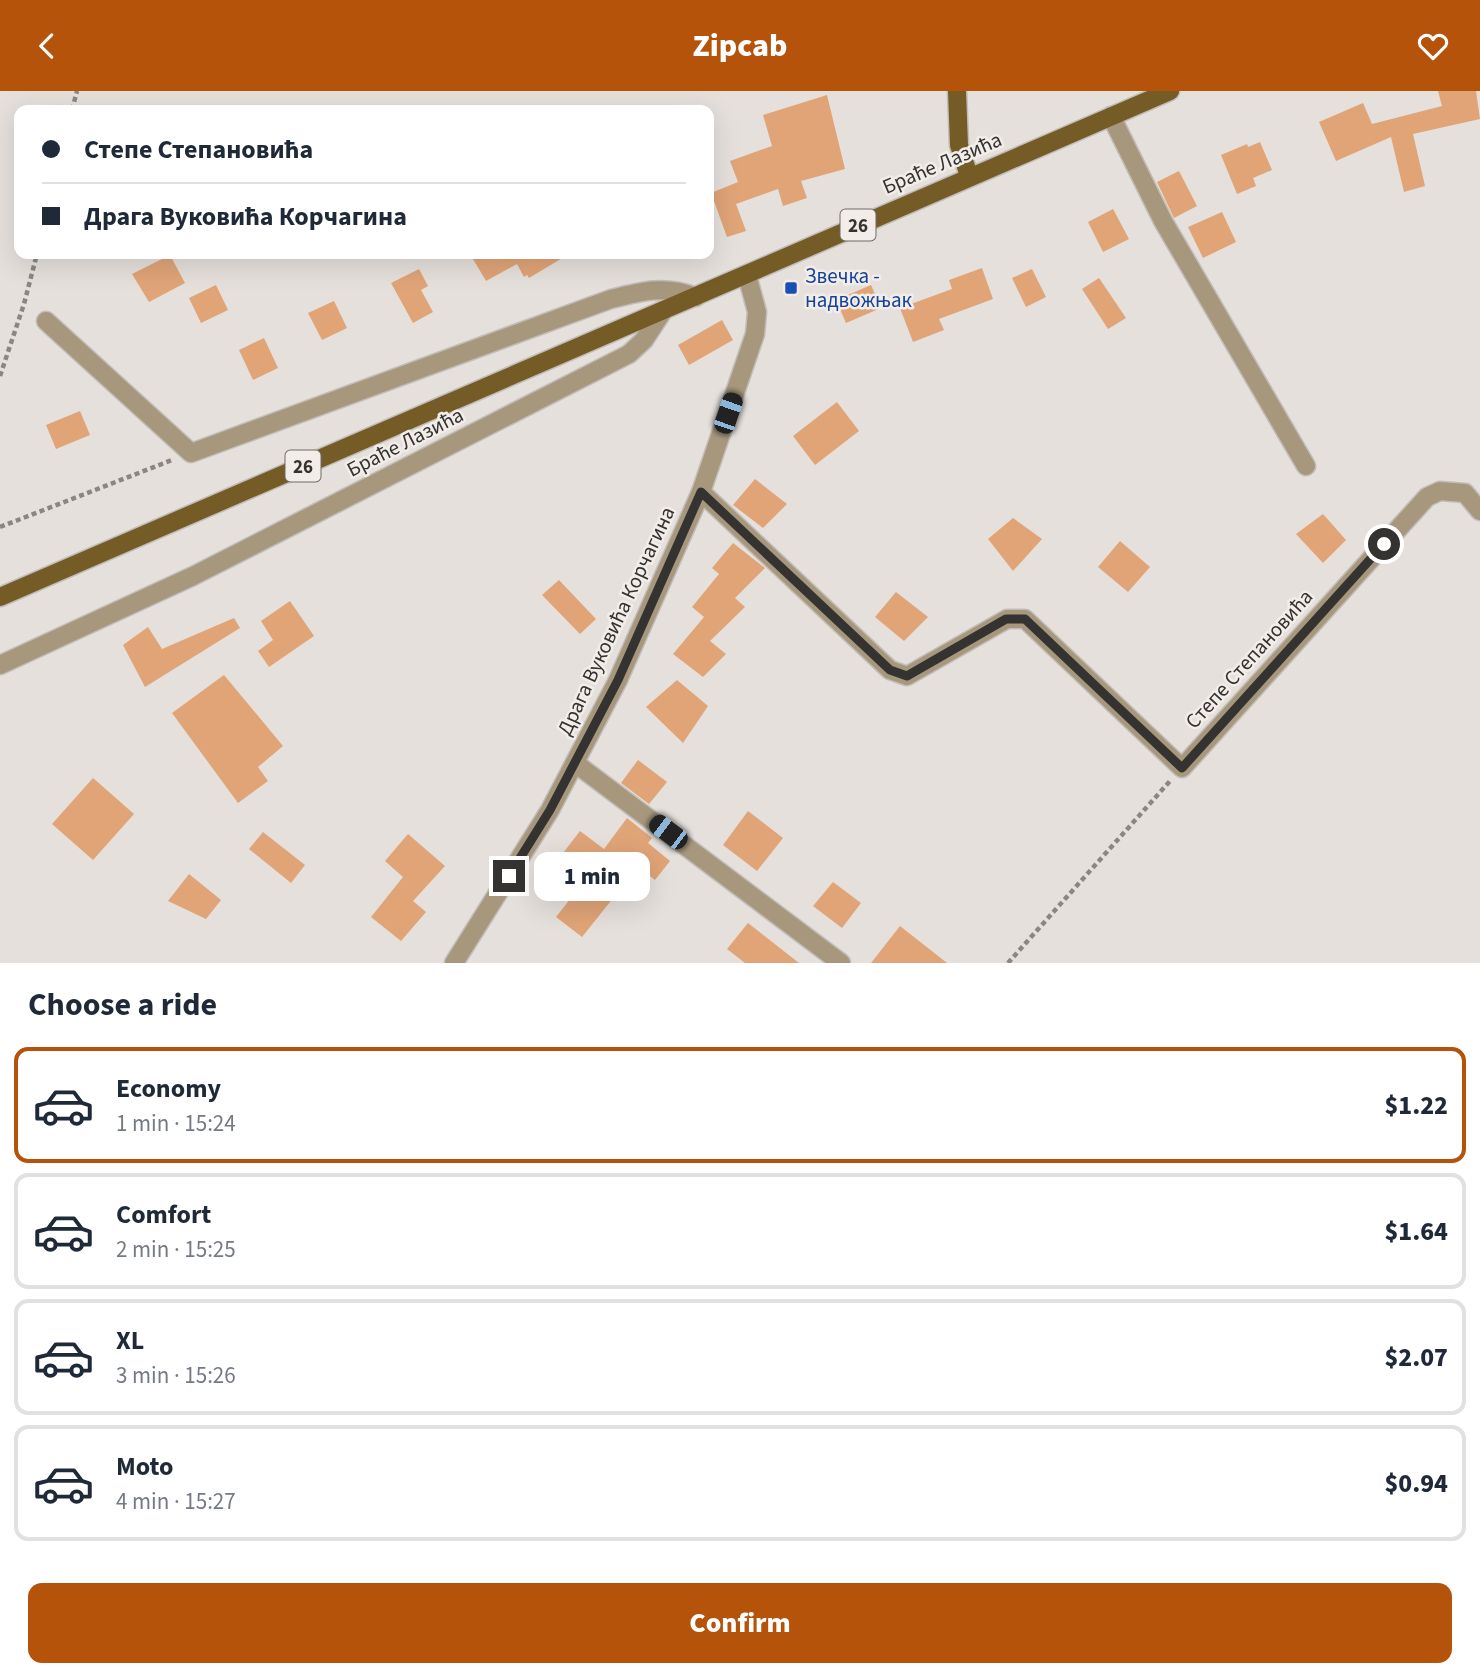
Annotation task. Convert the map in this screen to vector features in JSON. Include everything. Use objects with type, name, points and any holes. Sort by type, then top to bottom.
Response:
[{"type":"main road","points":[[957,91],[959,145],[970,176]]},
{"type":"main road","name":"Браће Лазића","points":[[0,597],[1170,91]]},
{"type":"street","points":[[1111,116],[1163,221],[1306,466]]},
{"type":"street","name":"Драга Вуковића Корчагина","points":[[454,963],[550,810],[575,763],[618,680],[701,492],[755,334],[757,312],[747,275]]},
{"type":"street","points":[[46,321],[191,453],[611,299],[665,288],[696,297]]},
{"type":"street","name":"Браће Лазића","points":[[0,664],[193,576],[629,354],[644,340],[663,311]]},
{"type":"street","name":"Степе Степановића","points":[[1182,768],[1427,497],[1440,491],[1465,493],[1480,511]]},
{"type":"street","points":[[701,492],[890,670],[907,676],[1006,619],[1025,619],[1182,768]]},
{"type":"street","points":[[575,763],[841,963]]},
{"type":"path","points":[[0,376],[36,259]]},
{"type":"path","points":[[0,527],[191,453]]},
{"type":"path","points":[[1007,963],[1182,768]]},
{"type":"building","points":[[1438,91],[1476,91],[1480,119],[1413,134],[1425,186],[1404,192],[1391,137],[1336,161],[1319,122],[1363,103],[1372,124],[1442,106]]},
{"type":"building","points":[[827,95],[845,169],[801,181],[807,198],[783,206],[778,189],[736,204],[746,231],[727,237],[714,201],[714,192],[738,182],[730,161],[772,146],[763,115]]},
{"type":"building","points":[[1260,142],[1272,170],[1253,178],[1256,186],[1237,194],[1221,155],[1247,144],[1248,147]]},
{"type":"building","points":[[1179,171],[1197,206],[1174,218],[1157,182]]},
{"type":"building","points":[[1113,209],[1129,239],[1103,252],[1088,222]]},
{"type":"building","points":[[1222,212],[1236,242],[1203,258],[1188,227]]},
{"type":"building","points":[[162,259],[172,259],[185,283],[149,302],[132,274]]},
{"type":"building","points":[[473,259],[561,259],[529,278],[527,275],[524,277],[517,264],[486,281]]},
{"type":"building","points":[[982,268],[993,299],[939,319],[944,330],[913,342],[900,308],[952,289],[949,280]]},
{"type":"building","points":[[419,269],[428,286],[421,290],[433,312],[413,323],[391,283]]},
{"type":"building","points":[[1032,269],[1046,297],[1026,307],[1012,278]]},
{"type":"building","points":[[1099,278],[1126,318],[1108,329],[1082,289]]},
{"type":"building","points":[[216,285],[228,310],[201,323],[189,298]]},
{"type":"building","points":[[871,285],[881,308],[846,323],[836,300]]},
{"type":"building","points":[[334,301],[347,328],[322,340],[308,313]]},
{"type":"building","points":[[722,320],[733,340],[689,365],[678,345]]},
{"type":"building","points":[[264,338],[278,368],[253,380],[239,350]]},
{"type":"building","points":[[837,402],[859,431],[815,465],[793,436]]},
{"type":"building","points":[[80,411],[90,435],[56,449],[46,425]]},
{"type":"building","points":[[755,479],[787,504],[763,528],[733,505]]},
{"type":"building","points":[[1323,514],[1346,540],[1323,563],[1296,534]]},
{"type":"building","points":[[1013,518],[1042,539],[1013,571],[988,539]]},
{"type":"building","points":[[1120,541],[1150,567],[1128,592],[1098,567]]},
{"type":"building","points":[[733,543],[765,568],[735,598],[745,607],[710,641],[726,654],[703,677],[673,654],[704,617],[692,607],[719,574],[712,568]]},
{"type":"building","points":[[559,580],[596,619],[580,634],[542,595]]},
{"type":"building","points":[[896,592],[928,617],[904,641],[875,617]]},
{"type":"building","points":[[290,601],[314,636],[269,667],[258,651],[273,640],[261,621]]},
{"type":"building","points":[[234,618],[240,628],[145,687],[123,645],[148,627],[162,649]]},
{"type":"building","points":[[224,675],[283,746],[258,767],[268,781],[238,803],[172,713]]},
{"type":"building","points":[[677,680],[708,706],[683,743],[646,707]]},
{"type":"building","points":[[638,760],[667,782],[649,804],[621,783]]},
{"type":"building","points":[[93,778],[134,814],[93,860],[52,824]]},
{"type":"building","points":[[748,811],[783,838],[757,871],[723,845]]},
{"type":"building","points":[[627,818],[652,838],[648,843],[670,861],[655,880],[638,867],[582,937],[556,917],[590,874],[563,853],[580,831],[604,849]]},
{"type":"building","points":[[263,832],[305,865],[291,883],[249,849]]},
{"type":"building","points":[[408,834],[445,866],[413,901],[426,912],[401,941],[371,917],[403,877],[385,861]]},
{"type":"building","points":[[189,874],[221,900],[206,919],[168,901]]},
{"type":"building","points":[[833,882],[861,903],[842,928],[813,906]]},
{"type":"building","points":[[748,923],[799,963],[745,963],[727,949]]},
{"type":"building","points":[[900,926],[947,963],[871,963]]},
{"type":"place","name":"Звечка - надвожњак","points":[[791,288]]},
{"type":"route","points":[[509,876],[550,810],[618,680],[701,492],[890,670],[907,676],[1006,619],[1025,619],[1182,768],[1384,544]]}]
